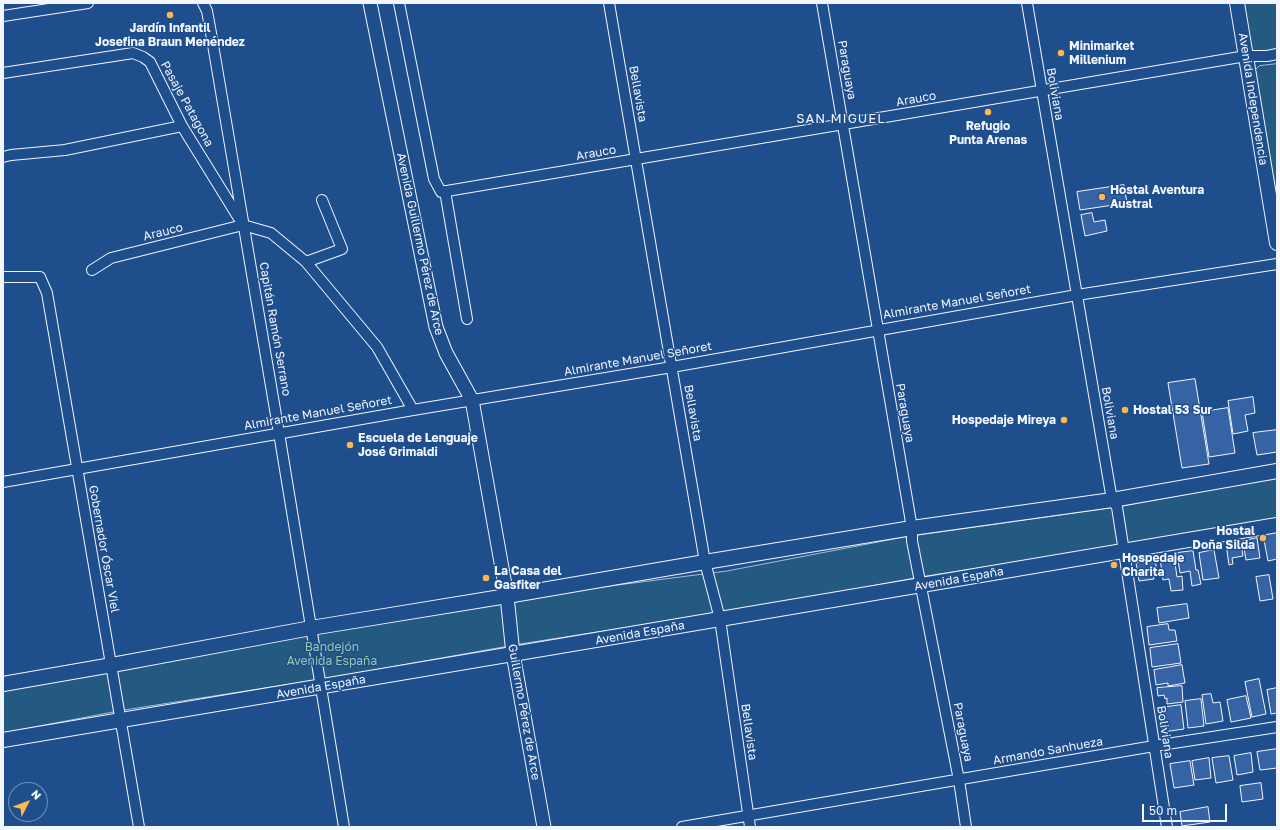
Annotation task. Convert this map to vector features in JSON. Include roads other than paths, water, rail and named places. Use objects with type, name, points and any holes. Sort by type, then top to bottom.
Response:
[{"type":"main road","name":"Avenida Independencia","points":[[1237,3],[1277,243]]},
{"type":"main road","points":[[3,684],[311,628],[705,562],[912,528],[1112,500],[1277,471]]},
{"type":"main road","name":"Avenida España","points":[[3,740],[1277,525]]},
{"type":"street","points":[[3,16],[88,3]]},
{"type":"street","name":"Capitán Ramón Serrano","points":[[203,3],[207,11],[280,433],[344,827]]},
{"type":"street","name":"Avenida Guillermo Pérez de Arce","points":[[370,3],[436,327],[446,353],[472,400],[507,596]]},
{"type":"street","points":[[401,3],[434,179],[443,192],[467,319]]},
{"type":"street","name":"Bellavista","points":[[609,3],[705,562],[720,619],[747,816],[750,827]]},
{"type":"street","name":"Paraguaya","points":[[822,3],[912,528],[912,541],[959,780],[966,827]]},
{"type":"street","name":"Boliviana","points":[[1027,3],[1112,500],[1117,507],[1167,827]]},
{"type":"street","name":"Pasaje Patagona","points":[[3,73],[133,53],[143,56],[150,62],[182,126],[243,225]]},
{"type":"street","name":"Arauco","points":[[443,192],[1246,56],[1267,56],[1277,54]]},
{"type":"street","points":[[3,157],[66,150],[182,126]]},
{"type":"street","points":[[306,262],[342,249],[322,200]]},
{"type":"street","points":[[243,225],[271,233],[306,262],[377,347],[413,410]]},
{"type":"street","name":"Arauco","points":[[92,270],[111,258],[243,225]]},
{"type":"street","name":"Almirante Manuel Señoret","points":[[3,482],[413,410],[672,367],[878,329],[1076,295],[1277,264]]},
{"type":"street","name":"Gobernador Óscar Viel","points":[[3,277],[40,277],[48,293],[139,827]]},
{"type":"street","name":"Guillermo Pérez de Arce","points":[[507,596],[513,654],[544,827]]},
{"type":"street","name":"Armando Sanhueza","points":[[682,827],[1154,746],[1277,727]]},
{"type":"place","name":"Jardín Infantil Josefina Braun Menéndez","points":[[170,15]]},
{"type":"place","name":"Minimarket Millenium","points":[[1061,53]]},
{"type":"place","name":"Refugio Punta Arenas","points":[[988,112]]},
{"type":"place","name":"Hostal Aventura Austral","points":[[1102,197]]},
{"type":"place","name":"Hostal 53 Sur","points":[[1125,410]]},
{"type":"place","name":"Hospedaje Mireya","points":[[1064,420]]},
{"type":"place","name":"Escuela de Lenguaje José Grimaldi","points":[[350,445]]},
{"type":"place","name":"Hostal Doña Silda","points":[[1263,538]]},
{"type":"place","name":"Hospedaje Charita","points":[[1114,565]]},
{"type":"place","name":"La Casa del Gasfiter","points":[[486,578]]},
{"type":"district","name":"SAN MIGUEL","points":[[841,119]]},
{"type":"park label","name":"Bandejón Avenida España","points":[[332,654]]}]
